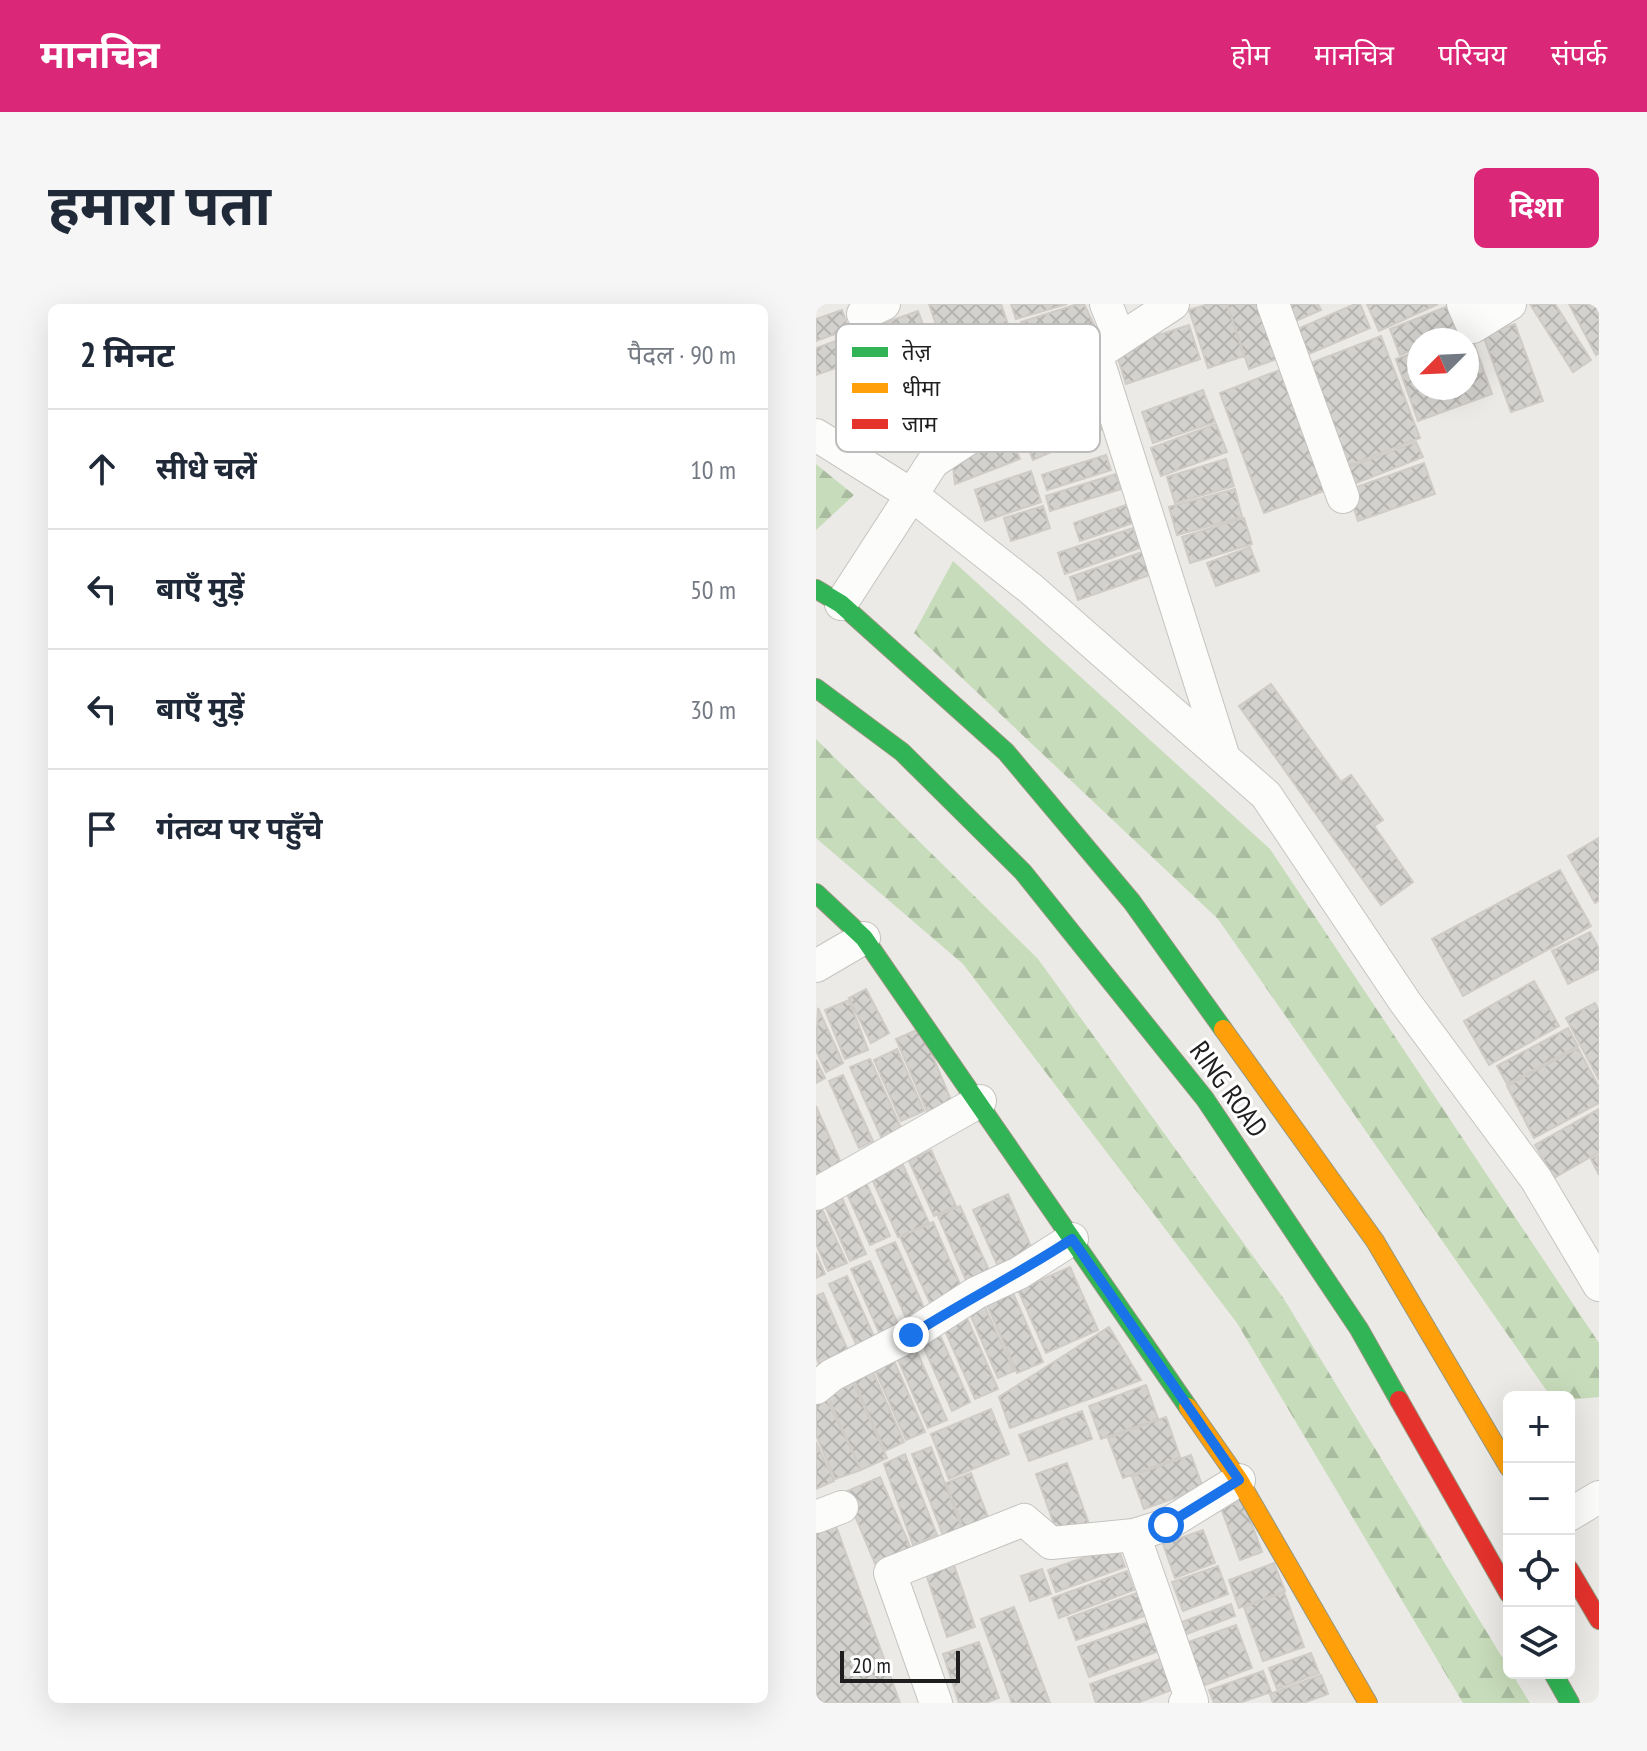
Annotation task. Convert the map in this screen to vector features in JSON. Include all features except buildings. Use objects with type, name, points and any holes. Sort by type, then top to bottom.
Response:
[{"type":"main road","name":"RING ROAD","points":[[828,597],[1006,752],[1132,902],[1375,1241],[1506,1463]]},
{"type":"main road","name":"RING ROAD","points":[[816,688],[902,752],[1023,872],[1205,1099],[1359,1329],[1503,1583]]},
{"type":"main road","points":[[816,893],[864,938],[980,1101],[1239,1480],[1368,1703]]},
{"type":"main road","points":[[1575,1579],[1599,1620]]},
{"type":"main road","points":[[1556,1679],[1570,1703]]},
{"type":"street","points":[[1106,304],[1108,346],[1224,758]]},
{"type":"street","points":[[1100,351],[1173,304]]},
{"type":"street","points":[[1273,304],[1343,497]]},
{"type":"street","points":[[1463,304],[1473,327],[1510,304]]},
{"type":"street","points":[[816,435],[836,448]]},
{"type":"street","points":[[843,452],[912,495],[1030,588],[1266,795],[1405,1002],[1536,1179],[1599,1285]]},
{"type":"street","points":[[828,597],[912,495],[933,462],[948,452]]},
{"type":"street","points":[[816,966],[864,938]]},
{"type":"street","points":[[816,1194],[980,1101]]},
{"type":"street","points":[[816,1388],[832,1375],[911,1335],[976,1293],[1019,1273],[1072,1239]]},
{"type":"street","points":[[936,1703],[890,1573],[1024,1520],[1051,1543],[1134,1535],[1166,1525],[1239,1480]]},
{"type":"street","points":[[1575,1511],[1599,1497]]},
{"type":"street","points":[[1134,1535],[1192,1701],[1185,1703]]},
{"type":"green space","points":[[816,464],[854,495],[816,530]]},
{"type":"green space","points":[[953,561],[1270,849],[1599,1343],[1599,1397],[1575,1399],[1575,1391],[1547,1391],[1218,919],[914,633]]},
{"type":"green space","points":[[816,739],[1038,959],[1284,1299],[1503,1659],[1503,1679],[1515,1679],[1530,1703],[1463,1703],[1237,1323],[963,964],[816,838]]},
{"type":"traffic: fast","points":[[816,589],[841,604],[1006,752],[1132,902],[1223,1029]]},
{"type":"traffic: fast","points":[[816,688],[902,752],[1023,872],[1205,1099],[1359,1329],[1399,1400]]},
{"type":"traffic: fast","points":[[816,893],[864,938],[1188,1407]]},
{"type":"traffic: fast","points":[[1556,1679],[1570,1703]]},
{"type":"traffic: slow","points":[[1223,1029],[1375,1241],[1506,1463]]},
{"type":"traffic: slow","points":[[1188,1407],[1239,1480],[1368,1703]]},
{"type":"traffic: jam","points":[[1399,1400],[1503,1583]]},
{"type":"traffic: jam","points":[[1575,1579],[1599,1620]]},
{"type":"route","points":[[911,1335],[976,1293],[1019,1273],[1072,1239],[1239,1480],[1166,1525]]}]
